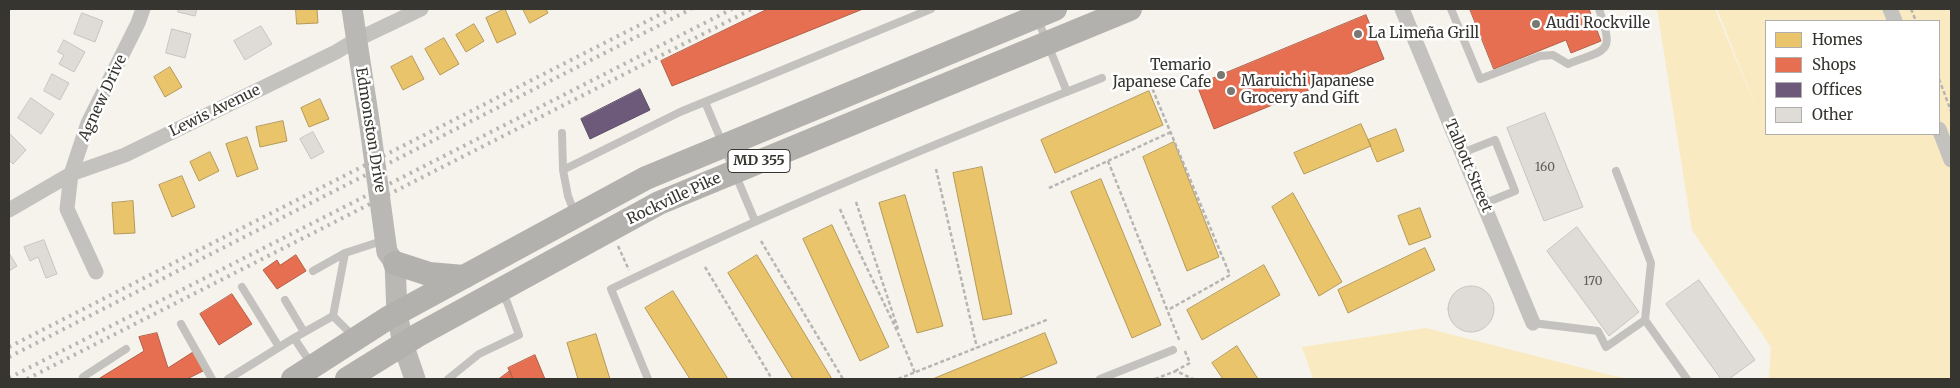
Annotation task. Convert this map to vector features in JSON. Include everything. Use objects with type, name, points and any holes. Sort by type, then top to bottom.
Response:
[{"type":"main road","name":"Rockville Pike","points":[[347,379],[398,347],[659,203],[1130,9]]},
{"type":"main road","name":"Rockville Pike","points":[[293,379],[393,316],[646,178],[1041,11]]},
{"type":"main road","points":[[389,252],[429,274],[464,276]]},
{"type":"street","name":"Agnew Drive","points":[[96,272],[67,209],[71,174],[88,123],[138,23],[143,9]]},
{"type":"street","name":"Edmonston Drive","points":[[352,9],[389,252],[393,316],[398,347]]},
{"type":"street","name":"Lewis Avenue","points":[[9,210],[71,174],[125,155],[420,9]]},
{"type":"street","name":"Talbott Street","points":[[1402,9],[1533,323]]},
{"type":"street","points":[[1940,132],[1951,160]]},
{"type":"street","points":[[398,347],[401,379]]},
{"type":"street","points":[[398,347],[415,379]]},
{"type":"lane","points":[[563,170],[680,112],[931,9]]},
{"type":"lane","points":[[1451,9],[1480,79],[1540,56],[1552,55],[1568,64],[1602,51],[1607,44],[1608,35],[1600,10]]},
{"type":"lane","points":[[1041,11],[1048,42],[1067,92]]},
{"type":"lane","points":[[648,379],[611,289],[680,254],[858,176],[1102,78]]},
{"type":"lane","points":[[705,102],[755,222]]},
{"type":"lane","points":[[562,133],[563,170],[568,196],[576,216]]},
{"type":"lane","points":[[1462,153],[1496,140],[1515,191],[1483,204]]},
{"type":"lane","points":[[1616,171],[1651,263],[1645,320],[1687,379]]},
{"type":"lane","points":[[313,271],[345,253],[389,252]]},
{"type":"lane","points":[[333,316],[345,253]]},
{"type":"lane","points":[[242,287],[279,347]]},
{"type":"lane","points":[[448,379],[479,354],[519,335],[507,302],[499,291]]},
{"type":"lane","points":[[285,300],[304,332]]},
{"type":"lane","points":[[228,379],[333,316]]},
{"type":"lane","points":[[333,316],[351,332],[356,340]]},
{"type":"lane","points":[[1533,323],[1598,331],[1606,347],[1645,320]]},
{"type":"lane","points":[[181,324],[212,379]]},
{"type":"lane","points":[[294,338],[314,366]]},
{"type":"lane","points":[[82,378],[126,349]]},
{"type":"lane","points":[[1100,379],[1173,350]]},
{"type":"path","points":[[1940,82],[1951,111]]},
{"type":"path","points":[[1150,83],[1230,275],[1168,310]]},
{"type":"path","points":[[1050,188],[1171,132]]},
{"type":"path","points":[[1108,161],[1190,363],[1155,379]]},
{"type":"path","points":[[936,170],[977,348]]},
{"type":"path","points":[[856,202],[902,340],[915,373]]},
{"type":"path","points":[[840,209],[902,340]]},
{"type":"path","points":[[761,241],[843,379]]},
{"type":"path","points":[[616,242],[633,278]]},
{"type":"path","points":[[705,267],[772,379]]},
{"type":"path","points":[[898,379],[1049,319]]},
{"type":"path","points":[[1176,371],[1193,379]]},
{"type":"shaded area","points":[[1657,9],[1715,9],[1760,117],[1717,9],[1951,9],[1951,379],[1769,379],[1771,347],[1692,230]]},
{"type":"shaded area","points":[[1426,328],[1629,379],[1313,379],[1302,347]]},
{"type":"building: Homes","points":[[296,9],[317,9],[318,23],[297,24]]},
{"type":"building: Homes","points":[[505,9],[516,34],[497,43],[486,18]]},
{"type":"building: Homes","points":[[523,9],[546,9],[548,13],[530,23]]},
{"type":"building: Homes","points":[[474,24],[484,41],[466,52],[456,35]]},
{"type":"building: Homes","points":[[444,38],[459,64],[440,75],[425,49]]},
{"type":"building: Homes","points":[[412,56],[424,79],[403,90],[391,67]]},
{"type":"building: Homes","points":[[170,67],[182,87],[165,97],[154,77]]},
{"type":"building: Homes","points":[[1149,91],[1163,125],[1055,173],[1041,140]]},
{"type":"building: Homes","points":[[320,99],[329,119],[309,127],[301,108]]},
{"type":"building: Homes","points":[[283,121],[287,141],[260,147],[256,127]]},
{"type":"building: Homes","points":[[1361,124],[1371,146],[1304,174],[1294,153]]},
{"type":"building: Homes","points":[[1396,129],[1404,151],[1377,162],[1368,140]]},
{"type":"building: Homes","points":[[247,137],[258,169],[237,177],[226,144]]},
{"type":"building: Homes","points":[[1174,142],[1219,257],[1187,271],[1143,157]]},
{"type":"building: Homes","points":[[210,152],[219,171],[199,181],[190,162]]},
{"type":"building: Homes","points":[[982,167],[1012,314],[983,320],[953,173]]},
{"type":"building: Homes","points":[[182,176],[195,207],[172,217],[159,185]]},
{"type":"building: Homes","points":[[1101,179],[1161,325],[1132,338],[1071,192]]},
{"type":"building: Homes","points":[[1293,193],[1342,282],[1319,296],[1272,207]]},
{"type":"building: Homes","points":[[905,195],[943,326],[917,333],[879,203]]},
{"type":"building: Homes","points":[[133,201],[135,233],[114,234],[112,203]]},
{"type":"building: Homes","points":[[1420,208],[1431,237],[1409,245],[1398,216]]},
{"type":"building: Homes","points":[[832,225],[889,347],[860,361],[803,239]]},
{"type":"building: Homes","points":[[1425,248],[1435,270],[1348,313],[1338,290]]},
{"type":"building: Homes","points":[[757,255],[832,379],[793,379],[728,273]]},
{"type":"building: Homes","points":[[1264,265],[1280,295],[1202,340],[1187,310]]},
{"type":"building: Homes","points":[[673,291],[728,379],[690,379],[645,308]]},
{"type":"building: Homes","points":[[1045,333],[1057,363],[1018,379],[933,379]]},
{"type":"building: Homes","points":[[596,334],[610,379],[578,379],[567,343]]},
{"type":"building: Homes","points":[[1237,346],[1258,379],[1223,379],[1212,363]]},
{"type":"building: Shops","points":[[768,9],[863,9],[672,86],[661,61]]},
{"type":"building: Shops","name":"Audi Rockville","points":[[1470,9],[1589,9],[1601,41],[1571,53],[1566,40],[1494,69]]},
{"type":"building: Shops","points":[[1366,15],[1384,59],[1214,129],[1197,85]]},
{"type":"building: Shops","points":[[296,255],[306,271],[277,289],[263,270],[277,260],[280,265]]},
{"type":"building: Shops","points":[[232,294],[252,324],[219,345],[200,314]]},
{"type":"building: Shops","points":[[157,333],[168,368],[193,352],[205,370],[187,379],[100,378],[144,351],[139,337]]},
{"type":"building: Shops","points":[[535,355],[545,379],[513,379],[508,368]]},
{"type":"building: Shops","points":[[510,371],[513,379],[499,379]]},
{"type":"building: Offices","points":[[640,89],[650,110],[590,139],[581,119]]},
{"type":"building: Other","points":[[179,9],[197,9],[195,16],[178,12]]},
{"type":"building: Other","points":[[82,13],[103,21],[95,42],[74,34]]},
{"type":"building: Other","points":[[261,26],[272,44],[245,60],[234,41]]},
{"type":"building: Other","points":[[172,29],[191,34],[185,58],[166,53]]},
{"type":"building: Other","points":[[64,40],[85,52],[74,72],[59,64],[64,55],[58,52]]},
{"type":"building: Other","points":[[52,74],[69,83],[60,100],[44,91]]},
{"type":"building: Other","points":[[31,98],[54,114],[41,134],[18,118]]},
{"type":"building: Other","points":[[1545,113],[1583,207],[1544,221],[1507,128]]},
{"type":"building: Other","points":[[313,132],[324,152],[311,159],[300,139]]},
{"type":"building: Other","points":[[9,133],[26,150],[13,164],[9,160]]},
{"type":"building: Other","points":[[1577,227],[1639,312],[1609,336],[1547,251]]},
{"type":"building: Other","points":[[44,240],[57,274],[46,278],[38,257],[30,261],[24,247]]},
{"type":"building: Other","points":[[9,253],[17,266],[9,271]]},
{"type":"building: Other","points":[[1699,280],[1755,360],[1729,379],[1721,379],[1666,304]]},
{"type":"building: Other","points":[[1476,286],[1480,287],[1490,296],[1493,300],[1493,318],[1484,328],[1476,332],[1466,332],[1458,328],[1449,318],[1448,304],[1452,296],[1462,287]]},
{"type":"railway","points":[[9,347],[671,9]]},
{"type":"railway","points":[[9,357],[691,9]]},
{"type":"railway","points":[[9,378],[732,9]]},
{"type":"railway","points":[[27,379],[752,9]]},
{"type":"place","name":"Audi Rockville","points":[[1536,24]]},
{"type":"place","name":"La Limeña Grill","points":[[1358,34]]},
{"type":"place","name":"Temario Japanese Cafe","points":[[1221,75]]},
{"type":"place","name":"Maruichi Japanese Grocery and Gift","points":[[1231,91]]}]
